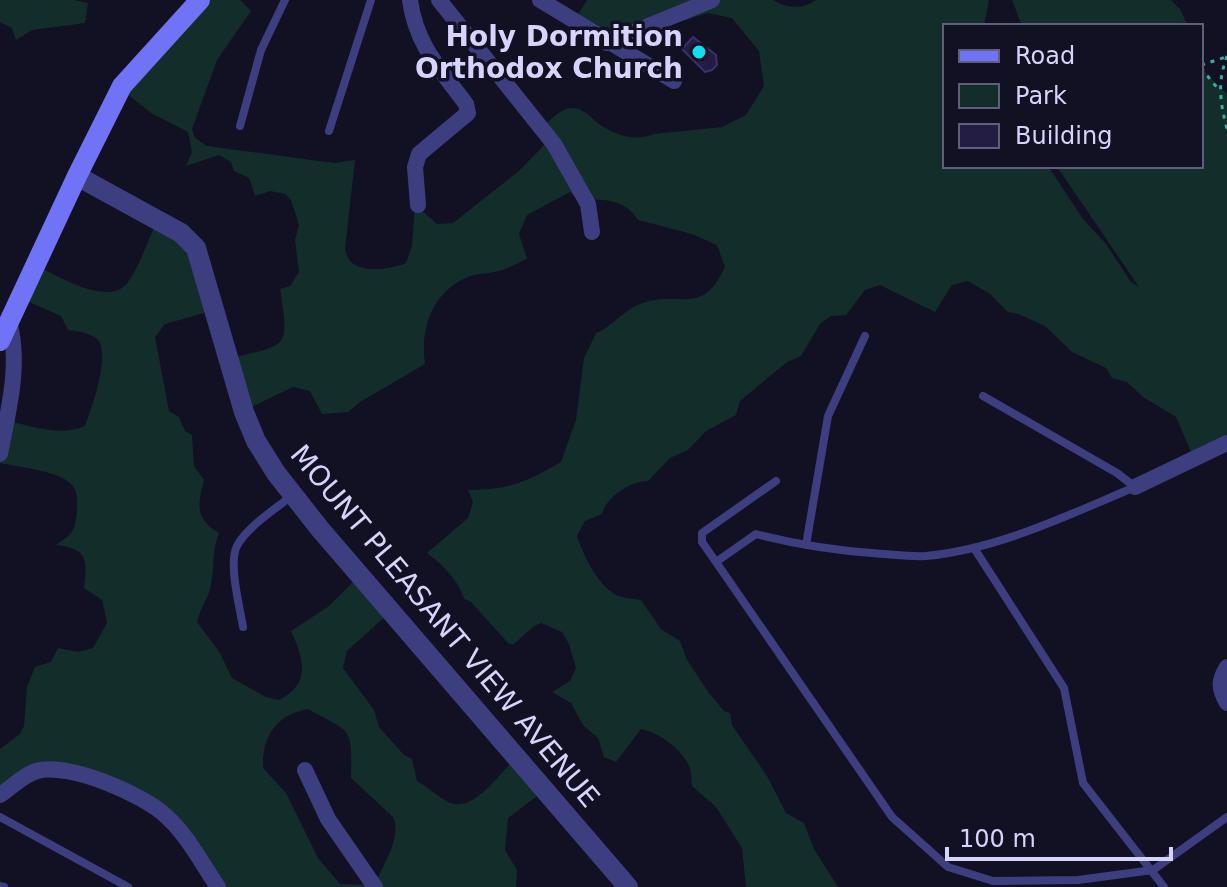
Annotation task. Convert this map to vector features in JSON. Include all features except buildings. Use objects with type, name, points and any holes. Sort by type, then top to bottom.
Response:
[{"type":"main road","points":[[0,341],[4,321],[122,86],[200,0]]},
{"type":"street","points":[[410,0],[422,46],[466,104],[468,113],[419,154],[415,167],[418,205]]},
{"type":"street","points":[[439,0],[554,144],[588,204],[592,232]]},
{"type":"street","points":[[540,0],[674,81]]},
{"type":"street","points":[[607,43],[712,0]]},
{"type":"street","name":"MOUNT PLEASANT VIEW AVENUE","points":[[77,176],[172,227],[196,248],[244,412],[256,441],[293,495],[628,887]]},
{"type":"street","points":[[0,454],[15,360],[14,340],[4,321]]},
{"type":"street","points":[[1135,487],[1227,443]]},
{"type":"street","points":[[1224,672],[1219,690],[1227,703]]},
{"type":"street","points":[[0,795],[33,772],[54,768],[110,783],[165,814],[181,831],[218,887]]},
{"type":"street","points":[[305,770],[328,819],[371,881]]},
{"type":"lane","points":[[240,126],[261,50],[285,0]]},
{"type":"lane","points":[[329,131],[371,0]]},
{"type":"lane","points":[[806,545],[828,416],[865,336]]},
{"type":"lane","points":[[716,562],[756,534],[806,545],[924,556],[974,548],[1046,524],[1135,487],[1117,473],[983,396]]},
{"type":"lane","points":[[776,481],[702,533],[702,542],[892,817],[948,867],[993,881],[1078,880],[1153,870],[1227,817]]},
{"type":"lane","points":[[243,627],[234,567],[236,547],[258,523],[293,495]]},
{"type":"lane","points":[[974,548],[1064,688],[1083,783],[1164,887]]},
{"type":"lane","points":[[0,817],[128,887]]},
{"type":"path","points":[[1203,66],[1227,56]]},
{"type":"path","points":[[1227,56],[1219,90],[1227,129]]},
{"type":"path","points":[[1203,70],[1219,90]]},
{"type":"green space","points":[[0,0],[74,0],[88,3],[85,23],[32,30],[16,40],[12,28],[0,22]]},
{"type":"green space","points":[[203,0],[240,0],[251,11],[217,60],[192,129],[195,138],[207,146],[334,163],[355,160],[345,249],[355,265],[370,269],[386,268],[406,263],[412,246],[415,204],[437,224],[453,223],[519,171],[547,142],[539,130],[563,110],[580,110],[611,131],[640,137],[722,127],[746,115],[764,86],[759,51],[732,18],[708,13],[660,28],[637,50],[574,21],[587,0],[773,0],[794,7],[816,0],[989,0],[984,24],[943,24],[943,168],[1049,168],[1083,219],[1106,244],[1131,282],[1139,287],[1056,168],[1203,168],[1203,70],[1227,94],[1227,449],[1194,459],[1176,417],[1143,397],[1127,382],[1112,378],[1106,368],[1072,352],[1045,326],[1008,312],[990,294],[968,281],[952,285],[935,312],[880,285],[865,290],[846,315],[831,316],[820,324],[801,356],[787,362],[740,401],[736,415],[706,431],[688,450],[670,458],[648,481],[620,491],[609,501],[602,514],[585,521],[577,536],[597,576],[616,595],[641,600],[661,629],[680,641],[687,660],[709,693],[724,711],[730,713],[732,725],[767,776],[786,813],[804,823],[814,849],[838,887],[746,887],[742,848],[716,807],[692,786],[690,768],[681,753],[662,738],[641,729],[616,762],[604,757],[598,738],[583,725],[571,703],[552,692],[570,681],[576,668],[562,632],[541,623],[513,645],[508,643],[471,602],[464,599],[449,573],[427,553],[468,518],[473,502],[468,490],[517,484],[561,462],[576,420],[584,358],[596,333],[638,305],[665,299],[688,299],[707,292],[725,267],[717,245],[692,234],[638,220],[619,204],[577,199],[570,192],[527,215],[519,234],[527,259],[502,270],[468,277],[445,292],[427,325],[425,364],[348,412],[322,414],[310,391],[293,387],[243,411],[229,359],[273,346],[284,335],[280,289],[290,286],[299,272],[295,240],[299,225],[291,200],[285,194],[270,191],[255,196],[249,178],[234,171],[231,162],[219,155],[186,166],[192,152],[188,132],[151,113],[126,93]]},
{"type":"green space","points":[[1012,0],[1171,0],[1180,9],[1187,24],[1021,24]]},
{"type":"green space","points":[[155,225],[196,252],[215,310],[165,324],[155,337],[169,411],[179,417],[185,431],[192,435],[194,466],[204,480],[200,510],[205,522],[219,533],[210,589],[197,622],[220,653],[232,678],[266,697],[279,700],[296,686],[302,670],[291,631],[329,606],[354,581],[389,613],[347,651],[343,668],[374,710],[379,727],[404,755],[412,759],[417,781],[446,801],[459,804],[484,792],[512,762],[541,793],[508,818],[505,850],[517,870],[516,887],[219,887],[165,819],[81,778],[46,777],[0,801],[0,749],[20,734],[24,726],[27,687],[35,667],[51,662],[58,648],[78,652],[93,648],[107,623],[102,600],[84,588],[84,558],[75,549],[56,545],[74,527],[77,503],[74,488],[59,476],[0,463],[5,420],[55,431],[85,426],[99,382],[101,347],[92,336],[68,330],[61,316],[20,298],[37,266],[84,288],[109,292],[120,289],[128,282],[140,261]],"holes":[[[308,709],[347,733],[351,749],[351,778],[393,817],[394,841],[372,885],[340,884],[318,858],[286,793],[263,768],[265,746],[273,729],[287,716]]]},
{"type":"place","name":"Holy Dormition Orthodox Church","points":[[699,52]]}]
